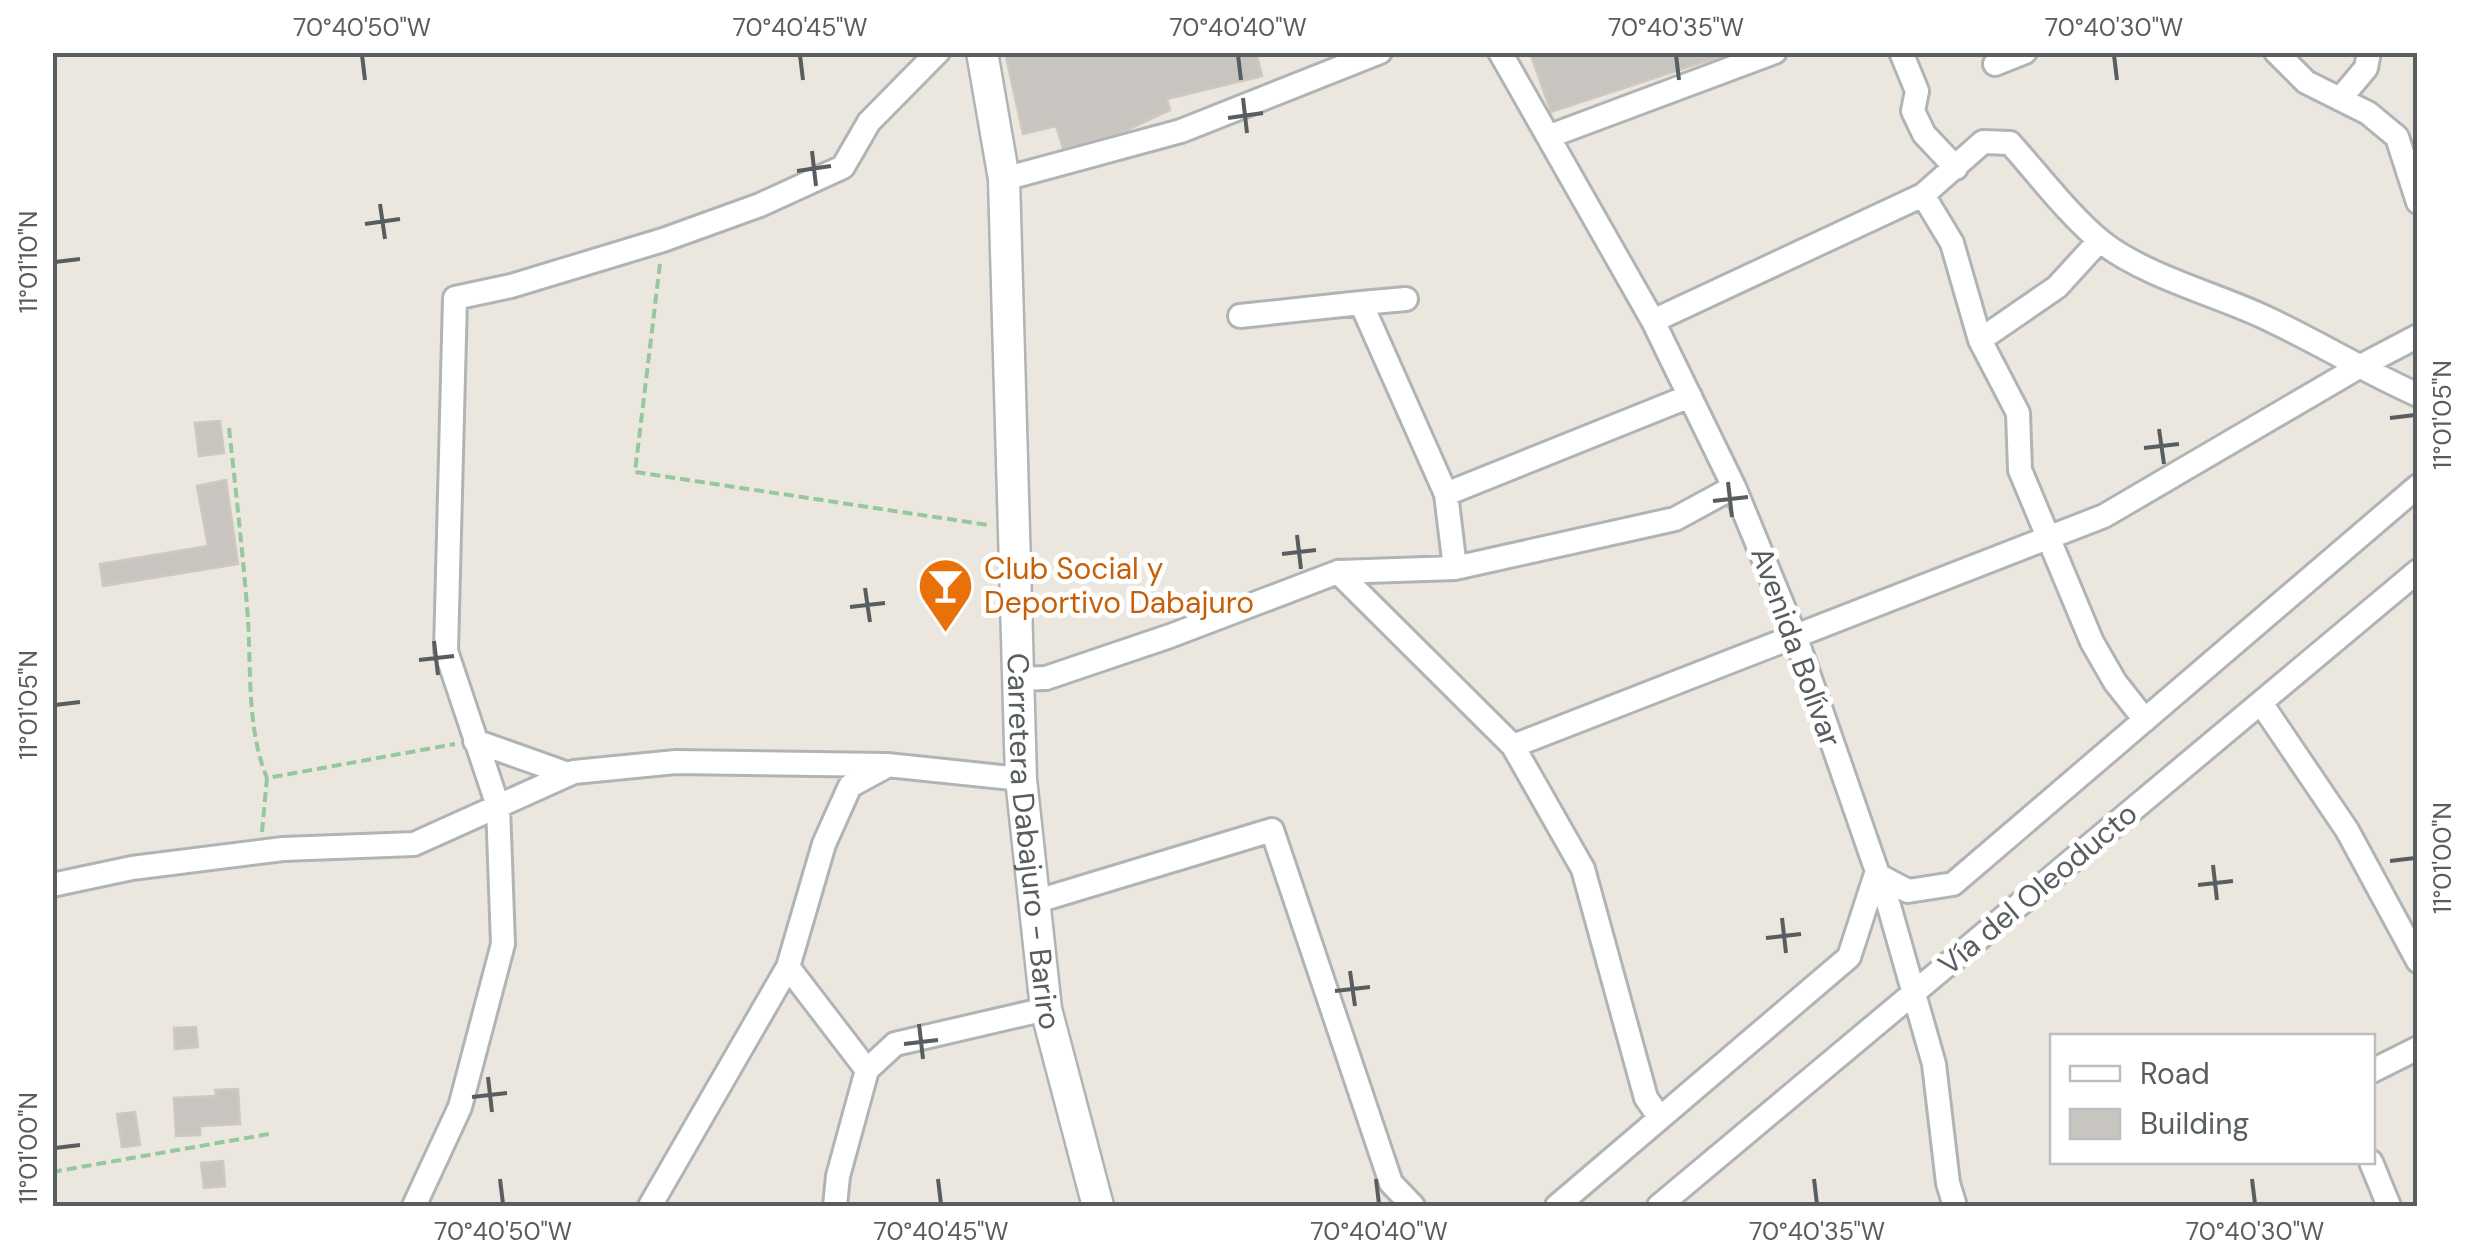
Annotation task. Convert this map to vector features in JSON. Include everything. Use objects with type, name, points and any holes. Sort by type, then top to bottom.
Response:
[{"type":"street","points":[[414,1206],[460,1107],[503,944],[498,806],[446,651],[454,298],[511,286],[663,240],[760,205],[843,167],[869,122],[938,52]]},
{"type":"street","name":"Carretera Dabajuro - Bariro","points":[[982,52],[1004,179],[1021,780],[1046,1009],[1098,1206]]},
{"type":"street","points":[[1004,179],[1182,131],[1380,52]]},
{"type":"street","name":"Avenida Bolívar","points":[[1500,52],[1653,320],[1734,487],[1796,638],[1876,874],[1934,1064],[1948,1183],[1955,1206]]},
{"type":"street","points":[[1550,136],[1775,52]]},
{"type":"street","points":[[1901,52],[1916,91],[1913,110],[1918,122],[1924,134],[1956,168]]},
{"type":"street","points":[[1995,64],[2024,52]]},
{"type":"street","points":[[2276,52],[2306,82],[2368,113],[2397,137],[2418,202]]},
{"type":"street","points":[[2340,99],[2366,68],[2369,52]]},
{"type":"street","points":[[1653,320],[1923,195],[1983,142],[2010,143],[2100,241],[2120,255],[2335,350],[2356,368],[2418,395]]},
{"type":"street","points":[[1923,195],[1952,243],[1980,340],[2018,413],[2020,470],[2048,538],[2092,642],[2115,682],[2145,720]]},
{"type":"street","points":[[1980,340],[2057,286],[2100,241]]},
{"type":"street","points":[[1240,316],[1406,298]]},
{"type":"street","points":[[1360,303],[1446,494],[1454,568]]},
{"type":"street","points":[[1514,746],[2104,516],[2356,368],[2418,336]]},
{"type":"street","points":[[1446,494],[1690,396]]},
{"type":"street","points":[[1557,1206],[1850,957],[1876,874],[1908,891],[1953,884],[2418,486]]},
{"type":"street","points":[[1018,679],[1046,678],[1338,572],[1454,568],[1674,519],[1734,487]]},
{"type":"street","points":[[1338,572],[1514,746],[1583,869],[1646,1098],[1660,1118]]},
{"type":"street","name":"Vía del Oleoducto","points":[[1659,1206],[2418,572]]},
{"type":"street","points":[[2260,703],[2347,830],[2418,961]]},
{"type":"street","points":[[475,740],[568,774]]},
{"type":"street","points":[[52,884],[132,868],[260,852],[414,844],[568,774],[676,762],[887,765],[1021,780]]},
{"type":"street","points":[[650,1206],[788,967],[824,844],[850,786],[887,765]]},
{"type":"street","points":[[1034,902],[1272,830],[1392,1183],[1413,1206]]},
{"type":"street","points":[[788,967],[866,1070]]},
{"type":"street","points":[[835,1206],[838,1176],[866,1070],[894,1044],[1046,1009]]},
{"type":"street","points":[[2375,1070],[2418,1048]]},
{"type":"street","points":[[2373,1164],[2390,1206]]},
{"type":"path","points":[[663,240],[636,472],[1014,529]]},
{"type":"path","points":[[229,428],[244,562],[255,728],[259,759],[267,778],[260,852]]},
{"type":"path","points":[[267,778],[475,740]]},
{"type":"path","points":[[52,1172],[270,1134]]},
{"type":"building","points":[[1005,52],[1256,52],[1262,76],[1167,99],[1170,110],[1127,130],[1063,148],[1056,126],[1023,134]]},
{"type":"building","points":[[1530,52],[1724,52],[1725,55],[1551,112]]},
{"type":"building","points":[[220,421],[224,453],[199,456],[195,423]]},
{"type":"building","points":[[226,480],[238,564],[103,586],[100,564],[208,546],[197,486]]},
{"type":"building","points":[[196,1027],[198,1047],[175,1049],[174,1028]]},
{"type":"building","points":[[238,1089],[240,1124],[200,1126],[200,1135],[176,1136],[174,1098],[216,1096],[215,1090]]},
{"type":"building","points":[[135,1112],[140,1145],[122,1147],[117,1114]]},
{"type":"building","points":[[223,1161],[225,1186],[204,1188],[201,1163]]},
{"type":"place","name":"Club Social y Deportivo Dabajuro","points":[[945,635]]}]
